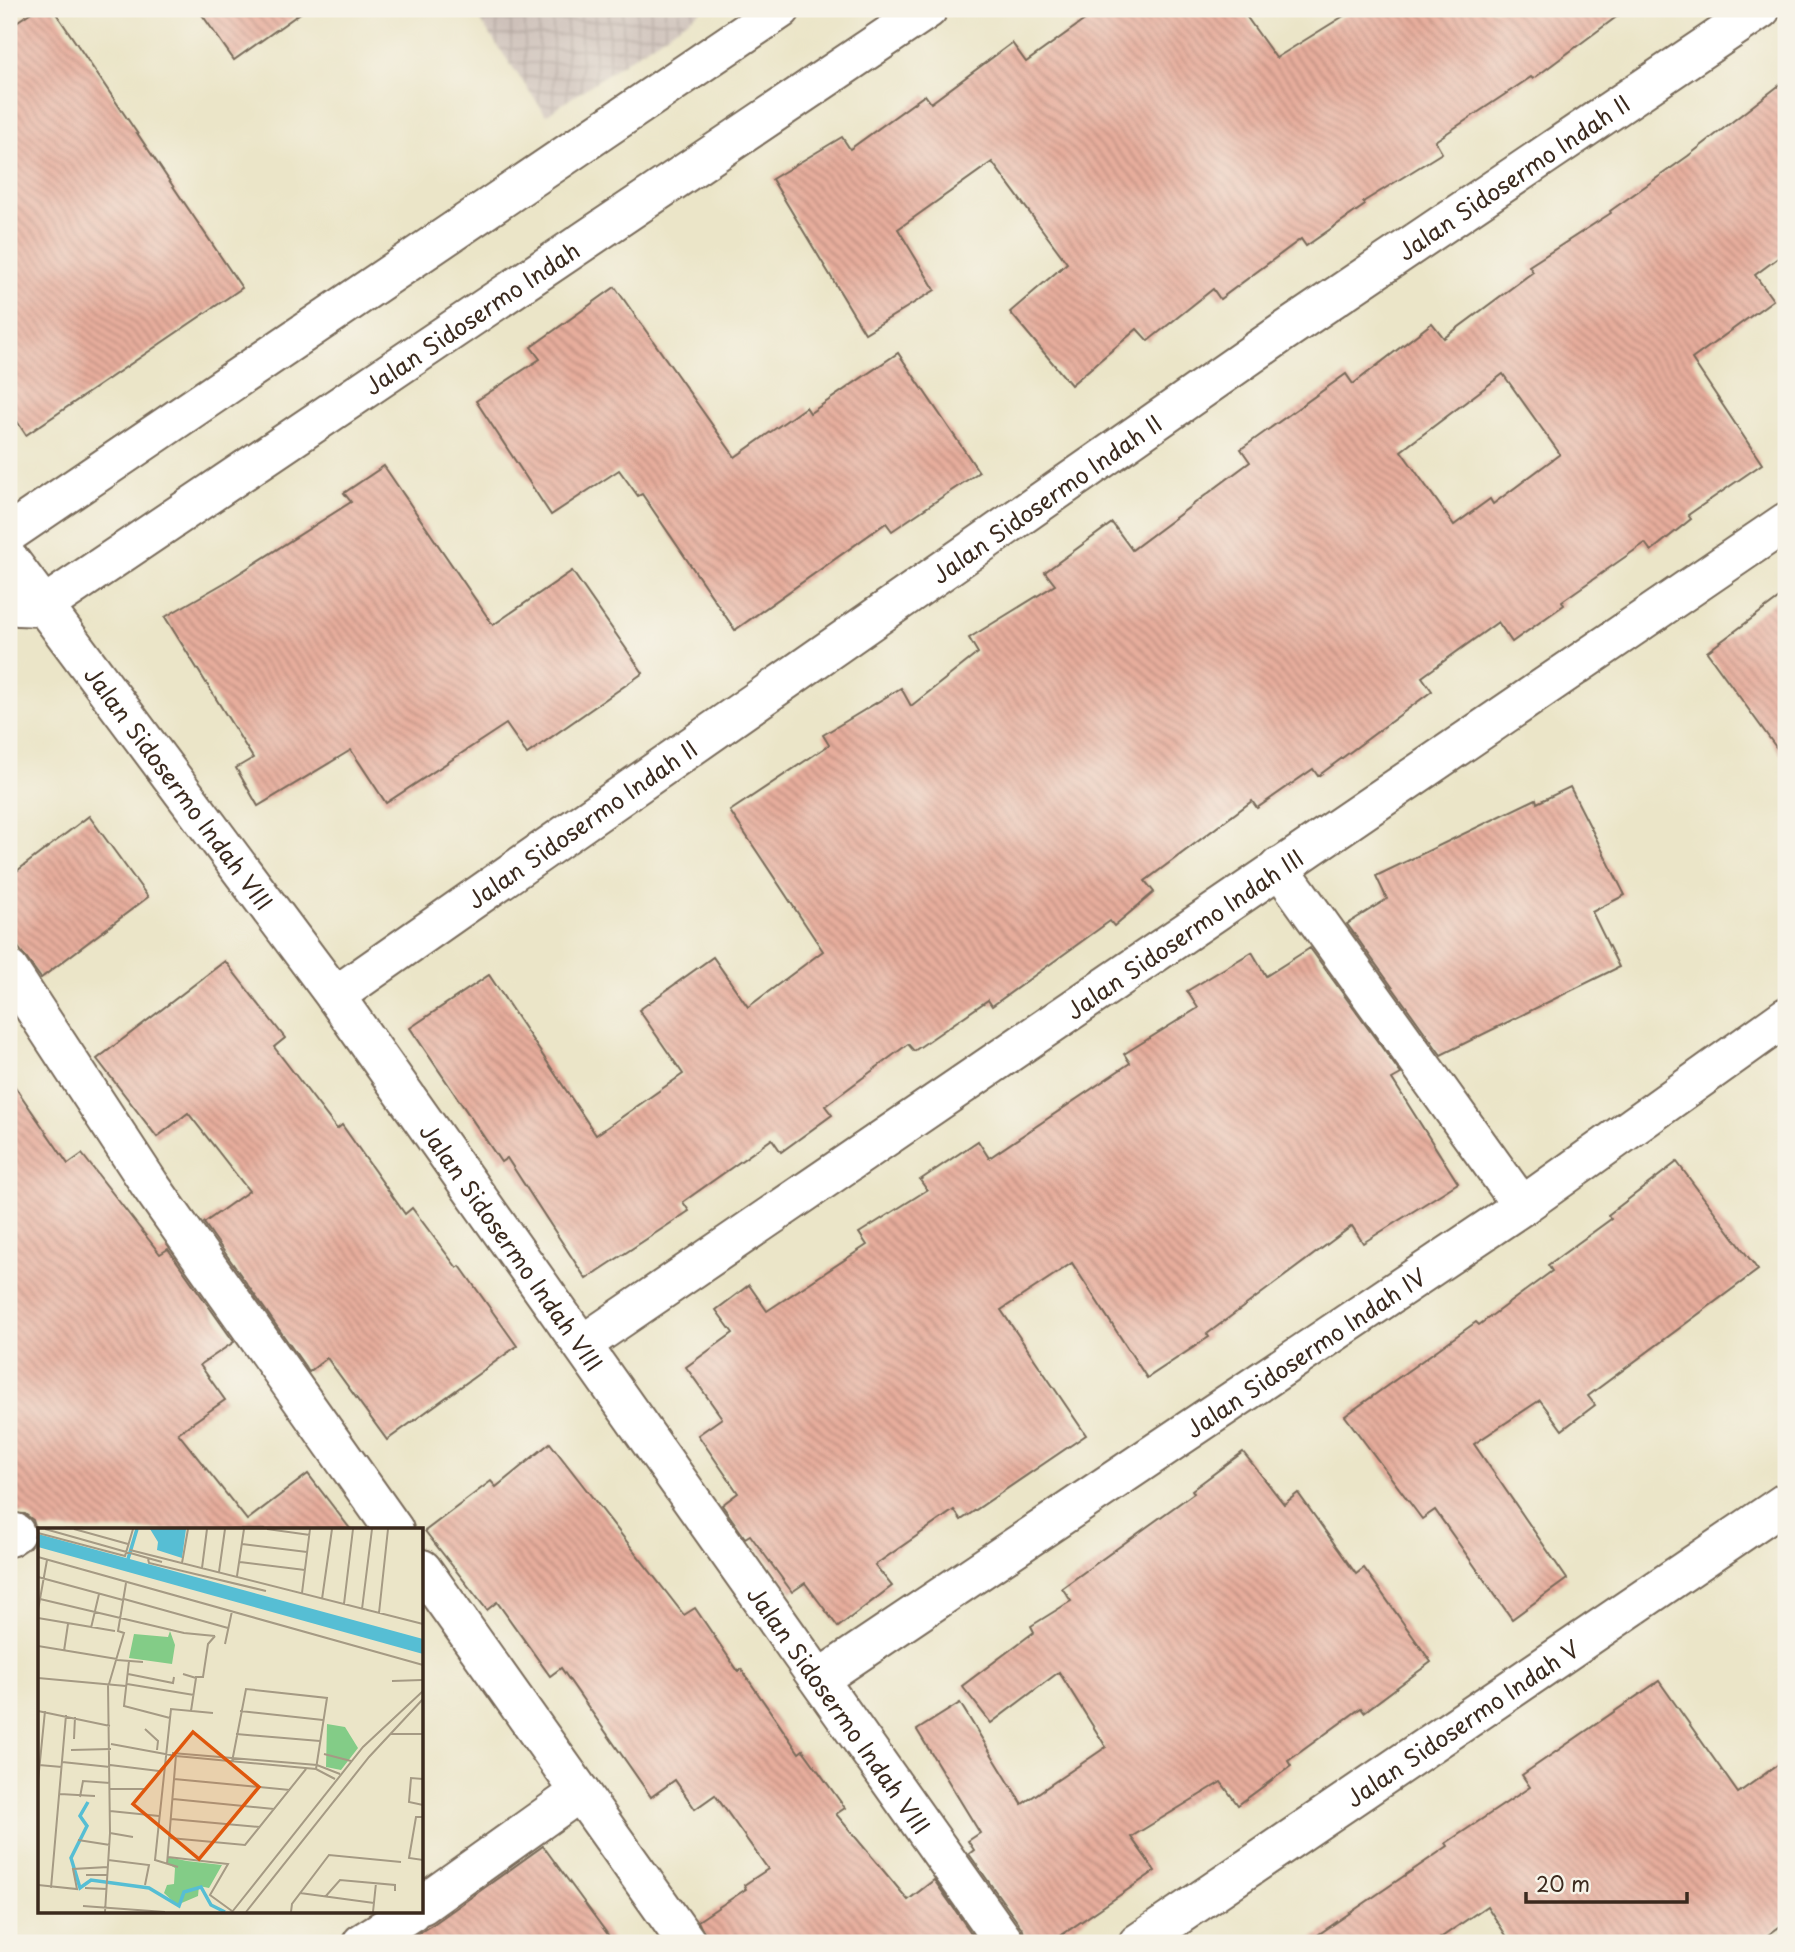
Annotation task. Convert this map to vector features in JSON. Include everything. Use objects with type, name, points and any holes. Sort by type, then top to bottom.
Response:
[{"type":"street","points":[[9,533],[781,9]]},
{"type":"street","name":"Jalan Sidosermo Indah","points":[[25,607],[928,9]]},
{"type":"street","name":"Jalan Sidosermo Indah II","points":[[335,996],[1294,326],[1761,9]]},
{"type":"street","name":"Jalan Sidosermo Indah III","points":[[583,1345],[1786,522]]},
{"type":"street","name":"Jalan Sidosermo Indah VIII","points":[[9,559],[25,607],[335,996],[1005,1943]]},
{"type":"street","points":[[1279,867],[1522,1206]]},
{"type":"street","points":[[9,970],[150,1185],[393,1528]]},
{"type":"street","name":"Jalan Sidosermo Indah IV","points":[[819,1679],[1522,1206],[1786,1017]]},
{"type":"street","name":"Jalan Sidosermo Indah V","points":[[1138,1943],[1786,1502]]},
{"type":"street","points":[[424,1572],[687,1943]]},
{"type":"street","points":[[424,1904],[580,1792]]},
{"type":"street","points":[[362,1943],[409,1913]]},
{"type":"shaded area","points":[[472,9],[704,9],[546,115]]},
{"type":"building","points":[[36,9],[53,9],[242,288],[26,435],[9,409],[9,27]]},
{"type":"building","points":[[198,9],[306,9],[234,60]]},
{"type":"building","points":[[1100,9],[1241,9],[1276,58],[1355,9],[1627,9],[1533,79],[1531,77],[1435,141],[1442,153],[1363,202],[1365,205],[1306,246],[1301,239],[1220,299],[1213,289],[1148,341],[1137,329],[1071,385],[1010,312],[1067,263],[992,162],[898,229],[935,290],[865,333],[772,179],[842,137],[850,149],[925,95],[931,103],[1012,43],[1026,62]]},
{"type":"building","points":[[1786,80],[1786,252],[1755,275],[1773,300],[1692,359],[1762,464],[1688,515],[1691,519],[1651,551],[1645,543],[1562,601],[1564,605],[1512,642],[1498,622],[1422,677],[1432,691],[1318,776],[1313,769],[1257,808],[1252,801],[1145,881],[1154,892],[1114,926],[1110,921],[992,1006],[988,1000],[914,1051],[908,1044],[825,1106],[832,1115],[781,1152],[772,1139],[683,1202],[689,1211],[586,1279],[507,1158],[501,1162],[410,1028],[489,975],[596,1135],[683,1074],[639,1010],[713,957],[748,1007],[823,951],[730,811],[829,745],[823,735],[901,688],[911,706],[978,653],[969,638],[1055,585],[1045,572],[1112,523],[1132,550],[1250,462],[1241,449],[1346,374],[1353,384],[1432,323],[1444,338],[1533,272],[1529,266],[1611,213],[1610,211],[1688,156]],"holes":[[[1503,374],[1560,454],[1493,504],[1490,499],[1454,525],[1401,451]]]},
{"type":"building","points":[[615,287],[735,457],[806,407],[810,413],[898,353],[979,472],[892,531],[886,523],[735,630],[642,494],[638,496],[619,470],[551,515],[476,401],[540,359],[531,347]]},
{"type":"building","points":[[384,466],[493,625],[572,571],[643,673],[527,754],[506,724],[386,803],[351,750],[258,806],[236,768],[253,758],[165,617],[224,583],[351,502],[344,493]]},
{"type":"building","points":[[1786,593],[1786,761],[1707,652]]},
{"type":"building","points":[[1570,787],[1625,895],[1592,912],[1619,967],[1441,1055],[1347,924],[1387,899],[1376,876],[1536,799],[1537,803]]},
{"type":"building","points":[[89,816],[148,897],[41,978],[9,935],[9,877]]},
{"type":"building","points":[[1310,948],[1401,1074],[1392,1079],[1458,1183],[1363,1243],[1352,1226],[1207,1334],[1209,1337],[1147,1378],[1072,1263],[1001,1310],[1086,1435],[961,1520],[954,1510],[875,1565],[892,1586],[838,1627],[805,1583],[792,1592],[750,1535],[745,1538],[722,1505],[738,1493],[698,1435],[722,1418],[686,1367],[733,1333],[716,1310],[749,1285],[767,1311],[867,1245],[859,1233],[927,1190],[920,1180],[978,1141],[989,1158],[1130,1063],[1124,1054],[1198,1008],[1187,991],[1252,952],[1266,976]]},
{"type":"building","points":[[225,961],[285,1038],[274,1047],[337,1129],[342,1125],[405,1214],[412,1208],[457,1268],[460,1266],[517,1346],[387,1440],[327,1358],[309,1372],[204,1223],[249,1191],[188,1113],[157,1137],[97,1059]]},
{"type":"building","points":[[9,1078],[68,1164],[82,1154],[160,1254],[168,1249],[234,1342],[200,1365],[225,1400],[178,1433],[247,1520],[308,1474],[349,1528],[36,1530],[33,1520],[25,1514],[9,1513]]},
{"type":"building","points":[[1677,1162],[1758,1270],[1588,1396],[1595,1405],[1562,1430],[1540,1400],[1474,1444],[1567,1579],[1512,1619],[1435,1510],[1422,1519],[1345,1416],[1476,1322],[1479,1325],[1552,1271],[1548,1265],[1611,1219],[1608,1215]]},
{"type":"building","points":[[550,1443],[684,1615],[695,1608],[799,1753],[803,1750],[845,1808],[836,1814],[908,1900],[934,1880],[978,1943],[708,1943],[698,1921],[746,1889],[744,1885],[768,1869],[715,1795],[695,1809],[675,1780],[651,1797],[561,1668],[550,1676],[497,1602],[487,1610],[425,1531],[491,1481],[496,1487]]},
{"type":"building","points":[[1243,1452],[1284,1504],[1298,1493],[1356,1574],[1364,1568],[1431,1662],[1364,1712],[1361,1708],[1288,1761],[1291,1766],[1238,1805],[1221,1782],[1131,1837],[1155,1871],[1050,1943],[1026,1943],[1023,1930],[969,1854],[974,1850],[968,1841],[980,1833],[917,1730],[960,1703],[1022,1804],[1106,1747],[1059,1672],[991,1723],[962,1686],[1034,1632],[1031,1626],[1071,1601],[1062,1588],[1194,1493],[1192,1490]]},
{"type":"building","points":[[1659,1681],[1738,1793],[1786,1759],[1786,1922],[1757,1943],[1511,1943],[1487,1906],[1433,1943],[1306,1943],[1530,1787],[1522,1775]]},
{"type":"building","points":[[543,1846],[614,1943],[403,1943],[435,1923]]}]
